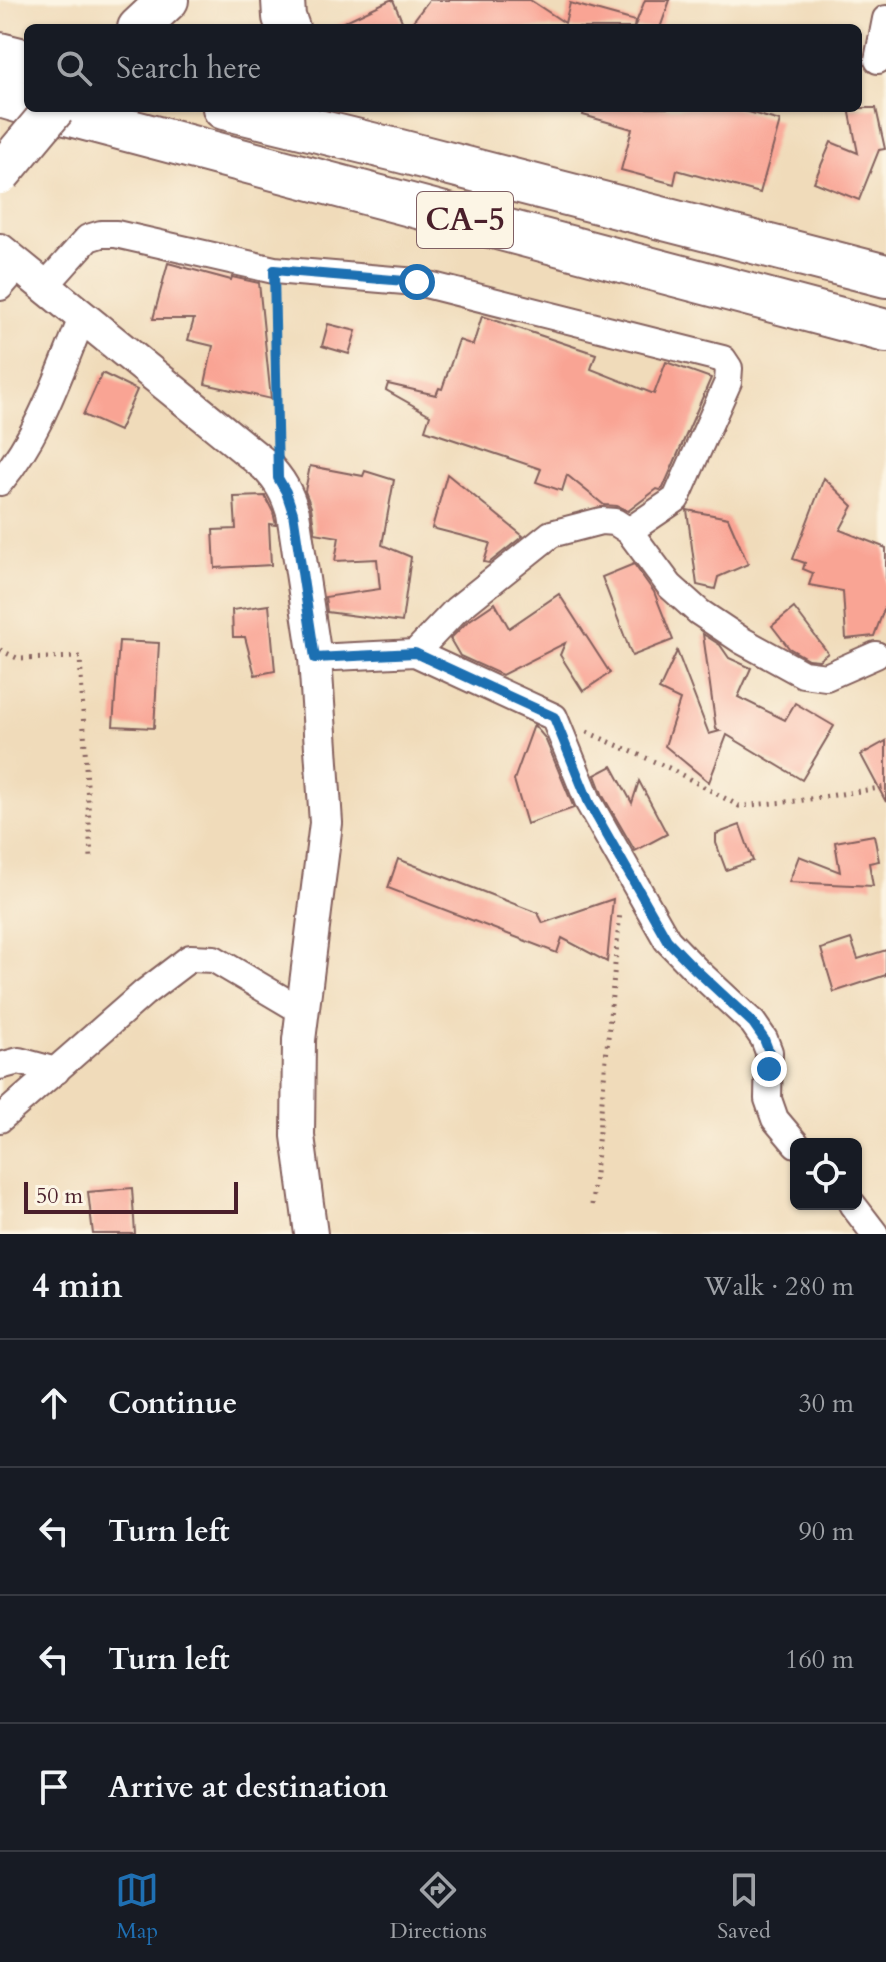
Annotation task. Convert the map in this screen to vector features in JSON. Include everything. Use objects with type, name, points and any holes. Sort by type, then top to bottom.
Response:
[{"type":"highway","points":[[283,0],[287,24]]},
{"type":"highway","points":[[0,54],[24,60]]},
{"type":"highway","points":[[0,96],[24,103]]},
{"type":"highway","name":"CA-5","points":[[59,112],[886,331]]},
{"type":"highway","name":"CA-5","points":[[240,112],[886,276]]},
{"type":"highway","points":[[351,112],[396,150]]},
{"type":"main road","points":[[120,24],[149,9]]},
{"type":"main road","points":[[0,174],[52,112]]},
{"type":"street","points":[[878,60],[886,19]]},
{"type":"street","points":[[45,286],[88,238],[116,234],[274,270],[417,282],[723,359],[729,368],[728,382],[676,499],[629,531]]},
{"type":"street","points":[[6,267],[45,286],[253,455],[278,478],[293,513],[315,658],[326,823],[299,1040],[298,1136],[311,1234]]},
{"type":"street","points":[[0,482],[16,464],[37,428],[83,316]]},
{"type":"street","points":[[415,653],[456,610],[551,534],[601,521],[615,522],[629,531],[670,586],[699,612],[741,640],[803,674],[826,677],[876,655]]},
{"type":"street","points":[[315,658],[415,653],[554,717],[589,803],[667,940],[753,1023],[764,1039],[769,1052],[768,1099],[775,1119],[791,1138]]},
{"type":"street","points":[[0,1119],[144,993],[190,958],[214,959],[302,1011]]},
{"type":"street","points":[[0,1066],[19,1061],[56,1071]]},
{"type":"street","points":[[857,1210],[875,1234]]},
{"type":"path","points":[[274,270],[278,478]]},
{"type":"path","points":[[0,650],[19,659],[80,657],[91,858]]},
{"type":"path","points":[[554,717],[669,768],[739,806],[797,801],[886,787]]},
{"type":"path","points":[[592,1205],[624,865]]},
{"type":"building","points":[[393,0],[403,24],[339,24]]},
{"type":"building","points":[[429,0],[530,0],[565,23],[570,3],[635,21],[635,24],[411,24]]},
{"type":"building","points":[[645,0],[670,0],[661,24],[636,24]]},
{"type":"building","points":[[876,108],[885,149],[879,150],[859,200],[814,182],[831,142],[858,153],[850,112]]},
{"type":"building","points":[[583,112],[748,112],[780,121],[760,193],[677,170],[674,184],[621,170],[632,129],[583,115]]},
{"type":"building","points":[[168,263],[231,280],[232,277],[259,283],[271,399],[205,384],[213,346],[188,340],[194,319],[153,319]]},
{"type":"building","points":[[482,316],[596,354],[591,369],[654,394],[666,362],[711,378],[663,488],[657,489],[628,511],[604,505],[567,475],[562,491],[536,482],[541,469],[425,430],[430,415],[386,390],[388,384],[436,395],[439,388],[442,389],[459,340],[473,345]]},
{"type":"building","points":[[328,324],[356,331],[349,354],[322,346]]},
{"type":"building","points":[[102,373],[137,390],[119,431],[83,415]]},
{"type":"building","points":[[310,466],[363,476],[365,471],[394,480],[382,545],[411,557],[402,622],[327,612],[325,597],[380,589],[377,559],[335,561],[339,537],[315,533],[305,491]]},
{"type":"building","points":[[447,474],[523,536],[489,563],[484,562],[490,543],[432,528]]},
{"type":"building","points":[[824,478],[853,506],[840,530],[886,548],[886,604],[874,636],[846,639],[843,591],[809,585],[813,573],[803,569],[805,563],[793,559]]},
{"type":"building","points":[[265,496],[276,525],[269,524],[271,565],[215,568],[213,530],[236,529],[234,497]]},
{"type":"building","points":[[687,510],[728,518],[748,564],[718,577],[715,589],[697,585]]},
{"type":"building","points":[[634,564],[654,592],[673,640],[632,656],[602,577]]},
{"type":"building","points":[[559,594],[610,673],[583,691],[560,655],[565,643],[502,675],[460,656],[450,639],[467,622],[495,603],[509,628]]},
{"type":"building","points":[[269,605],[275,671],[255,675],[245,637],[233,637],[232,610]]},
{"type":"building","points":[[794,608],[828,653],[819,660],[808,659],[789,648],[772,626]]},
{"type":"building","points":[[703,634],[720,645],[729,658],[751,668],[738,697],[785,720],[795,703],[834,726],[802,780],[727,735],[709,782],[665,746],[680,700],[659,690],[677,651],[709,734],[720,731],[716,729]]},
{"type":"building","points":[[119,641],[159,643],[154,728],[113,726]]},
{"type":"building","points":[[534,725],[545,738],[574,808],[527,824],[514,780]]},
{"type":"building","points":[[886,741],[886,802],[861,755]]},
{"type":"building","points":[[612,766],[632,803],[639,781],[667,834],[635,851],[603,796],[595,775]]},
{"type":"building","points":[[740,825],[753,861],[726,870],[716,843],[716,834]]},
{"type":"building","points":[[874,835],[879,861],[869,863],[873,886],[789,882],[799,856],[840,872],[835,842]]},
{"type":"building","points":[[398,859],[538,913],[543,923],[613,899],[607,962],[562,938],[557,953],[388,888]]},
{"type":"building","points":[[851,939],[858,959],[886,950],[886,975],[834,992],[821,949]]},
{"type":"building","points":[[132,1188],[135,1234],[93,1234],[88,1192]]},
{"type":"route","points":[[417,282],[274,270],[278,478],[293,513],[315,658],[415,653],[554,717],[589,803],[667,940],[753,1023],[769,1052],[769,1069]]}]
